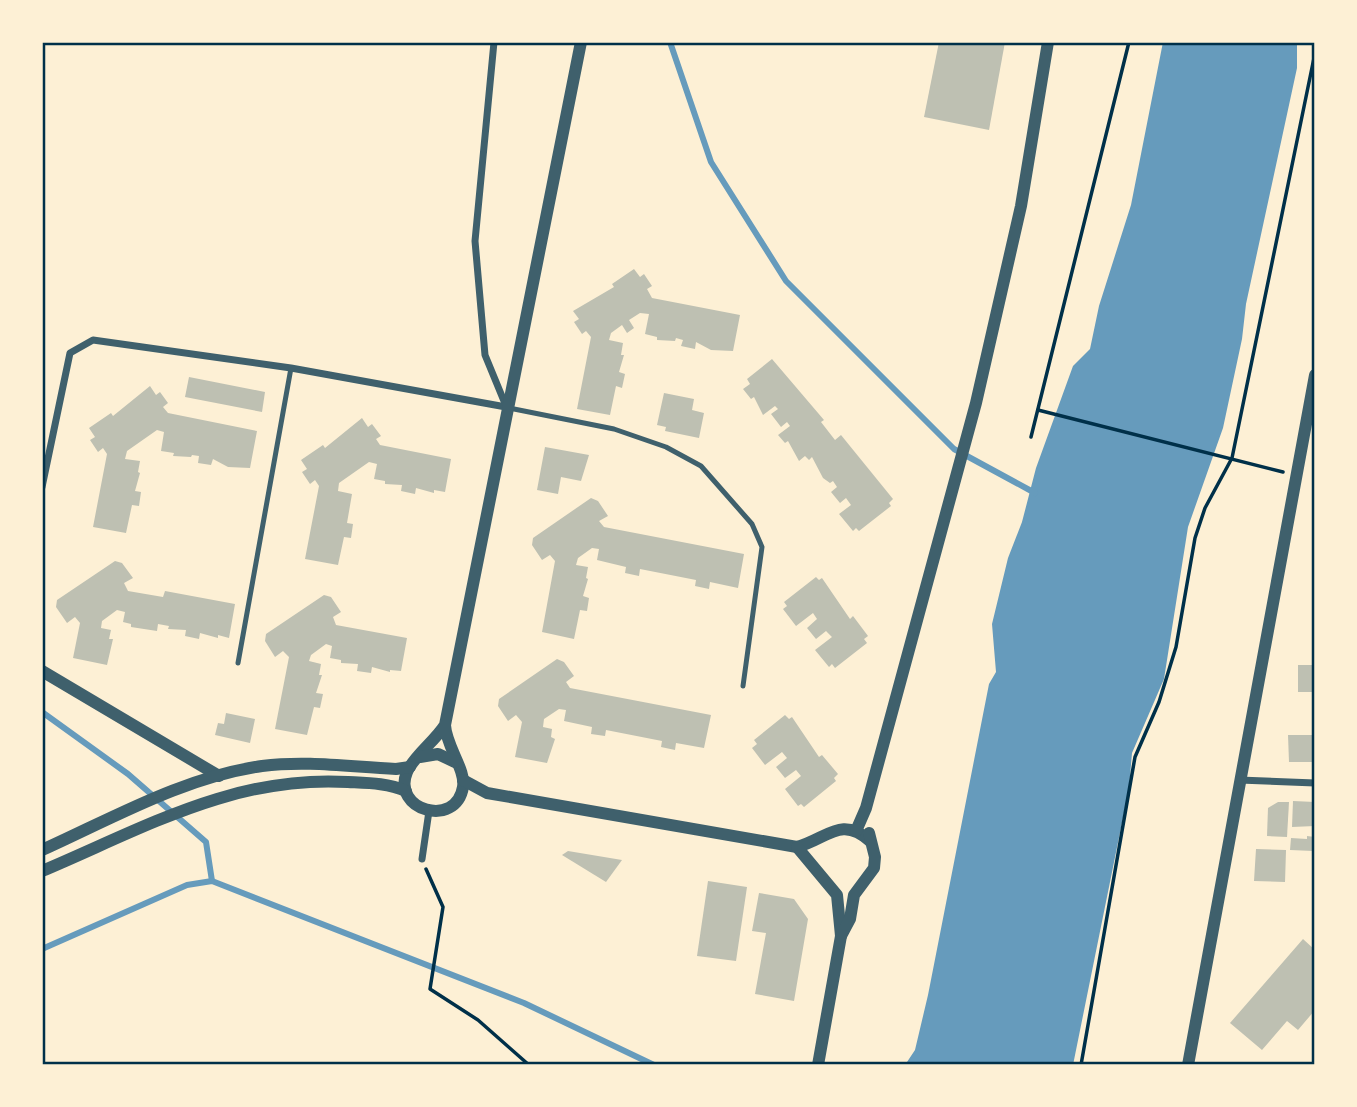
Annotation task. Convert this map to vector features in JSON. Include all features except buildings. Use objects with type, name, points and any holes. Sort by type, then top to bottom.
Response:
[{"type":"street","points":[[494,42],[475,242],[485,355],[506,407]]},
{"type":"street","points":[[487,793],[463,779],[446,737],[445,725],[506,407],[581,42]]},
{"type":"street","points":[[1040,42],[1044,67]]},
{"type":"street","points":[[856,831],[866,808],[976,403],[1021,206],[1048,42]]},
{"type":"street","points":[[42,487],[70,354],[93,340],[291,368],[506,407]]},
{"type":"street","points":[[1188,1065],[1238,780],[1315,375]]},
{"type":"street","points":[[42,671],[219,776]]},
{"type":"street","points":[[445,725],[414,762],[405,781],[406,791],[416,806],[429,811],[446,810],[459,798],[487,793],[797,847],[841,828],[856,831],[870,841]]},
{"type":"street","points":[[42,850],[219,776],[288,764],[396,769],[438,754],[455,762]]},
{"type":"street","points":[[459,798],[463,779]]},
{"type":"street","points":[[42,871],[190,807],[232,793],[316,780],[383,785],[406,791]]},
{"type":"street","points":[[1238,780],[1315,783]]},
{"type":"street","points":[[841,936],[850,919],[854,895],[869,877],[875,857],[866,808]]},
{"type":"street","points":[[422,859],[429,811]]},
{"type":"street","points":[[823,837],[814,854],[821,877],[833,887],[852,888],[869,877]]},
{"type":"street","points":[[797,847],[837,895],[841,936],[818,1065]]},
{"type":"lane","points":[[238,663],[291,368]]},
{"type":"lane","points":[[506,407],[614,429],[666,447],[701,466],[752,524],[762,547],[743,686]]},
{"type":"path","points":[[1031,437],[1129,42]]},
{"type":"path","points":[[1081,1065],[1135,757],[1159,702],[1176,647],[1195,538],[1205,508],[1232,458],[1315,53]]},
{"type":"path","points":[[1038,410],[1223,455],[1296,476]]},
{"type":"path","points":[[422,859],[443,907],[430,989],[478,1020],[529,1065]]},
{"type":"water","points":[[1163,42],[1297,42],[1297,68],[1246,304],[1242,339],[1223,428],[1188,527],[1164,679],[1132,753],[1129,788],[1073,1065],[905,1065],[915,1050],[928,995],[989,684],[996,672],[992,624],[1008,558],[1022,522],[1036,468],[1073,366],[1090,349],[1099,306],[1131,205]]},
{"type":"waterway","points":[[670,42],[711,162],[786,281],[954,449],[1035,493]]},
{"type":"waterway","points":[[42,712],[128,774],[206,842],[212,881]]},
{"type":"waterway","points":[[42,949],[187,885],[212,881],[524,1003],[654,1065]]}]
